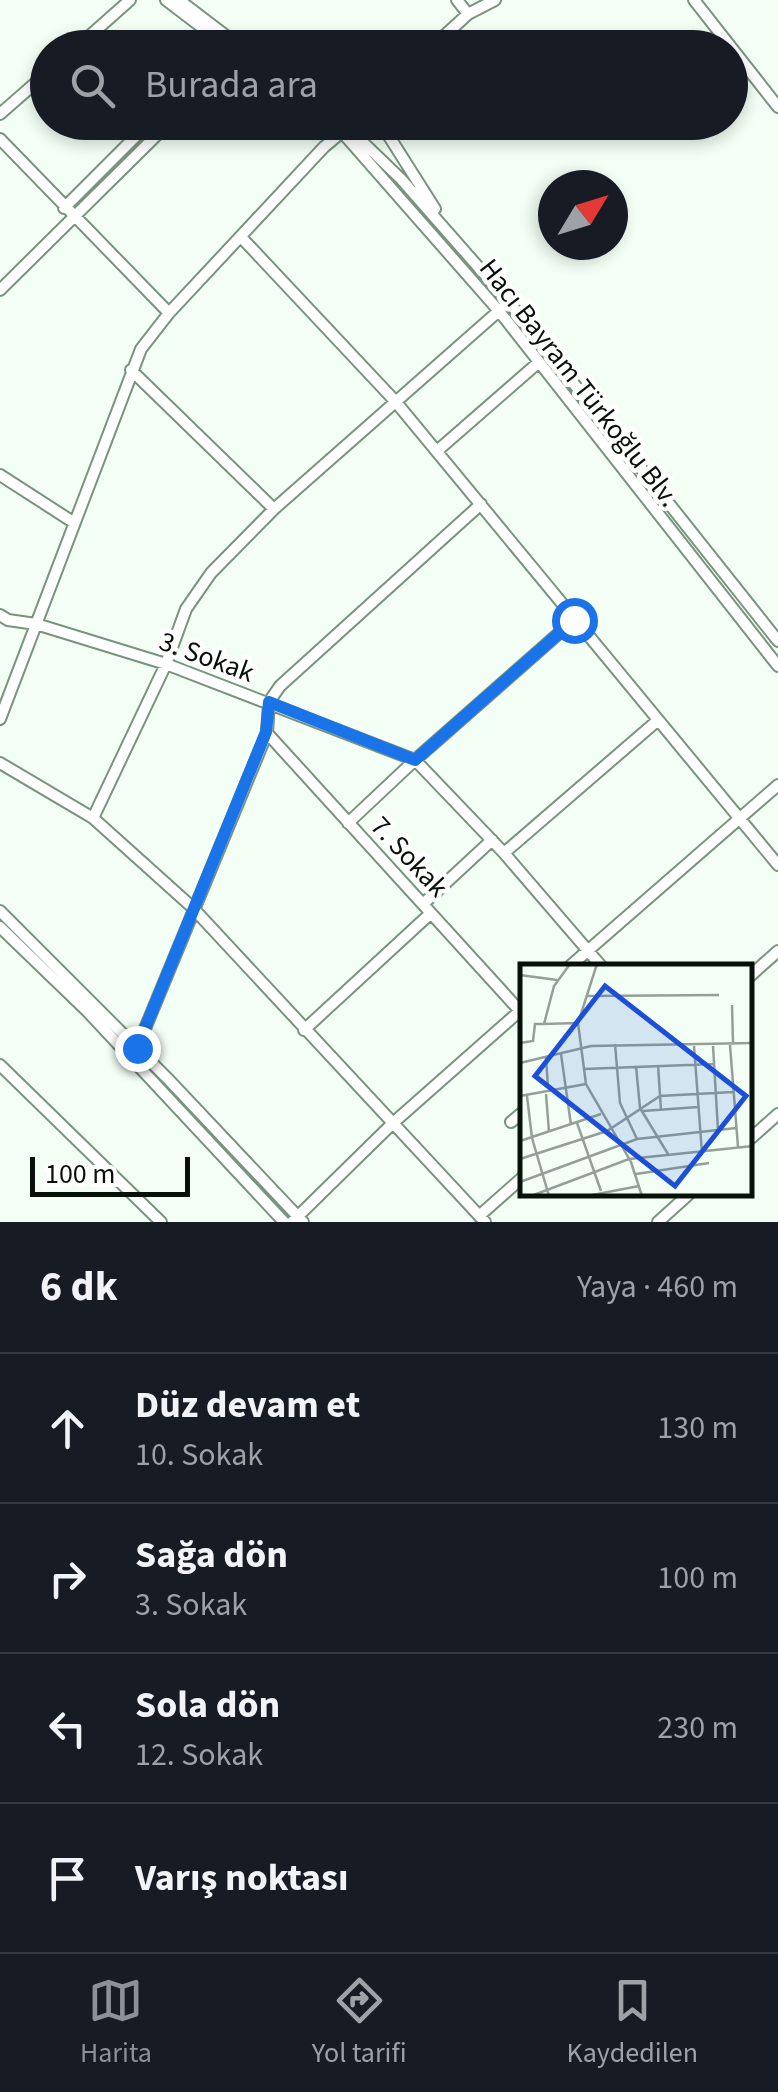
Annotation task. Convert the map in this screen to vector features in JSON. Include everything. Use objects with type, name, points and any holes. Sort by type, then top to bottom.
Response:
[{"type":"street","points":[[96,30],[130,0]]},
{"type":"street","points":[[166,0],[210,30]]},
{"type":"street","points":[[179,0],[215,30]]},
{"type":"street","points":[[457,0],[468,14]]},
{"type":"street","points":[[451,30],[468,14],[495,0]]},
{"type":"street","points":[[694,0],[718,30]]},
{"type":"street","points":[[748,69],[778,107]]},
{"type":"street","points":[[0,114],[30,88]]},
{"type":"street","points":[[0,139],[169,312]]},
{"type":"street","points":[[64,208],[132,140]]},
{"type":"street","points":[[0,290],[152,140]]},
{"type":"street","points":[[0,719],[141,349],[169,312],[333,140]]},
{"type":"street","name":"Hacı Bayram Türkoğlu Blv.","points":[[358,140],[499,310],[778,666]]},
{"type":"street","name":"Hacı Bayram Türkoğlu Blv.","points":[[361,140],[401,179],[509,302],[778,641]]},
{"type":"street","points":[[392,140],[458,243]]},
{"type":"street","points":[[241,237],[396,401],[778,866]]},
{"type":"street","points":[[92,818],[166,664],[186,608],[211,574],[274,509],[509,302]]},
{"type":"street","points":[[437,451],[539,362]]},
{"type":"street","points":[[131,370],[274,509]]},
{"type":"street","points":[[0,475],[73,522]]},
{"type":"street","points":[[137,1048],[266,732],[269,702],[280,686],[481,504]]},
{"type":"street","name":"3. Sokak","points":[[0,615],[166,664],[415,760],[492,840],[599,964]]},
{"type":"street","points":[[348,823],[574,620]]},
{"type":"street","points":[[504,854],[657,721]]},
{"type":"street","name":"7. Sokak","points":[[266,732],[520,1007]]},
{"type":"street","points":[[0,764],[92,818],[192,908],[482,1219],[520,1180]]},
{"type":"street","points":[[573,964],[778,786]]},
{"type":"street","points":[[304,1030],[492,840]]},
{"type":"street","points":[[0,912],[137,1048],[294,1220]]},
{"type":"street","points":[[0,927],[294,1220]]},
{"type":"street","points":[[753,973],[778,950]]},
{"type":"street","points":[[294,1220],[393,1123],[520,1011]]},
{"type":"street","points":[[0,1065],[161,1222]]},
{"type":"street","points":[[511,1122],[520,1114]]},
{"type":"street","points":[[753,1136],[778,1114]]},
{"type":"street","points":[[658,1222],[686,1197]]},
{"type":"route","points":[[137,1048],[266,732],[269,702],[415,760],[574,620]]}]
